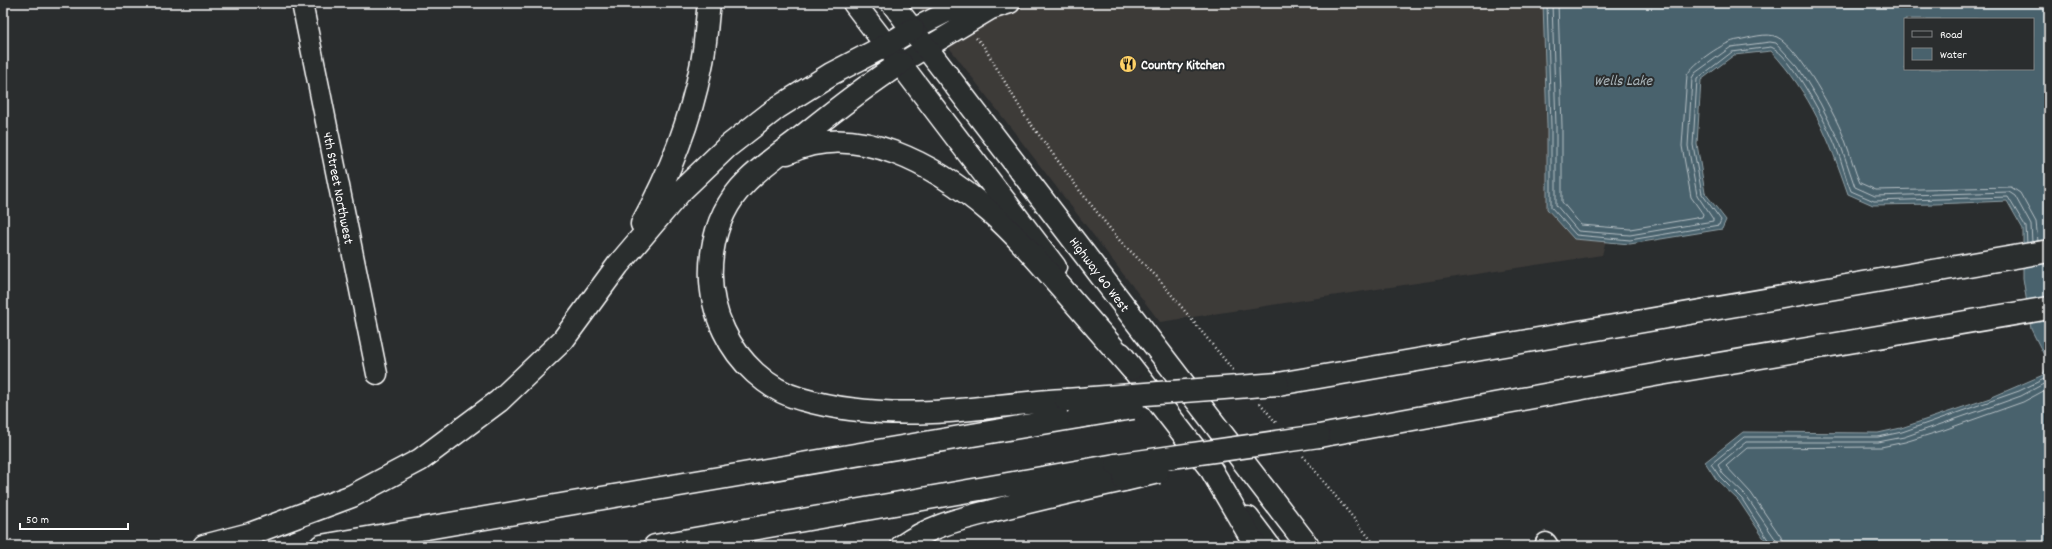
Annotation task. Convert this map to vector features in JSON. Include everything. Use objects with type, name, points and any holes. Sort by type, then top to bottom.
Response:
[{"type":"main road","points":[[618,265],[656,199],[687,124],[702,66],[708,3]]},
{"type":"main road","points":[[854,3],[1132,369],[1269,546]]},
{"type":"main road","name":"Highway 60 West","points":[[892,3],[1308,546]]},
{"type":"main road","points":[[204,546],[250,534],[352,496],[420,460],[499,401],[563,340],[618,265],[682,191],[727,147],[791,100],[831,74],[887,45],[913,29]]},
{"type":"main road","points":[[901,63],[816,124],[768,163],[746,182],[729,206],[717,233],[711,260],[711,290],[718,318],[731,346],[750,368],[773,386],[799,399],[827,405],[879,411],[931,412],[1072,409]]},
{"type":"main road","points":[[768,163],[790,152],[813,145],[837,141],[861,142],[885,148],[922,165],[957,187],[990,212],[1010,231],[1132,369]]},
{"type":"main road","points":[[321,546],[1072,409],[1278,384],[2049,251]]},
{"type":"main road","points":[[656,546],[1120,472],[1660,374],[2049,308]]},
{"type":"main road","points":[[1212,471],[1256,546]]},
{"type":"main road","points":[[902,546],[920,534],[944,523],[1035,500],[1120,472]]},
{"type":"street","name":"4th Street Northwest","points":[[302,3],[377,374]]},
{"type":"street","points":[[913,29],[965,3]]},
{"type":"street","points":[[901,63],[991,9],[1010,3]]},
{"type":"path","points":[[966,24],[983,45],[1025,116],[1080,191],[1120,241],[1157,277],[1238,376]]},
{"type":"path","points":[[1258,401],[1278,425]]},
{"type":"path","points":[[1298,450],[1376,546]]},
{"type":"shaded area","points":[[915,3],[1669,3],[1602,255],[1160,322]]},
{"type":"water","name":"Wells Lake","points":[[1543,3],[2049,3],[2049,546],[1769,546],[1739,501],[1716,479],[1705,462],[1743,432],[1878,433],[1901,428],[1990,398],[2043,375],[2048,363],[2031,329],[2023,278],[2023,229],[2007,201],[1873,205],[1848,194],[1834,154],[1808,101],[1785,67],[1771,51],[1734,55],[1701,80],[1697,144],[1705,193],[1726,220],[1722,229],[1630,244],[1574,239],[1547,209],[1547,126]]},
{"type":"place","name":"Country Kitchen","points":[[1128,64]]}]
